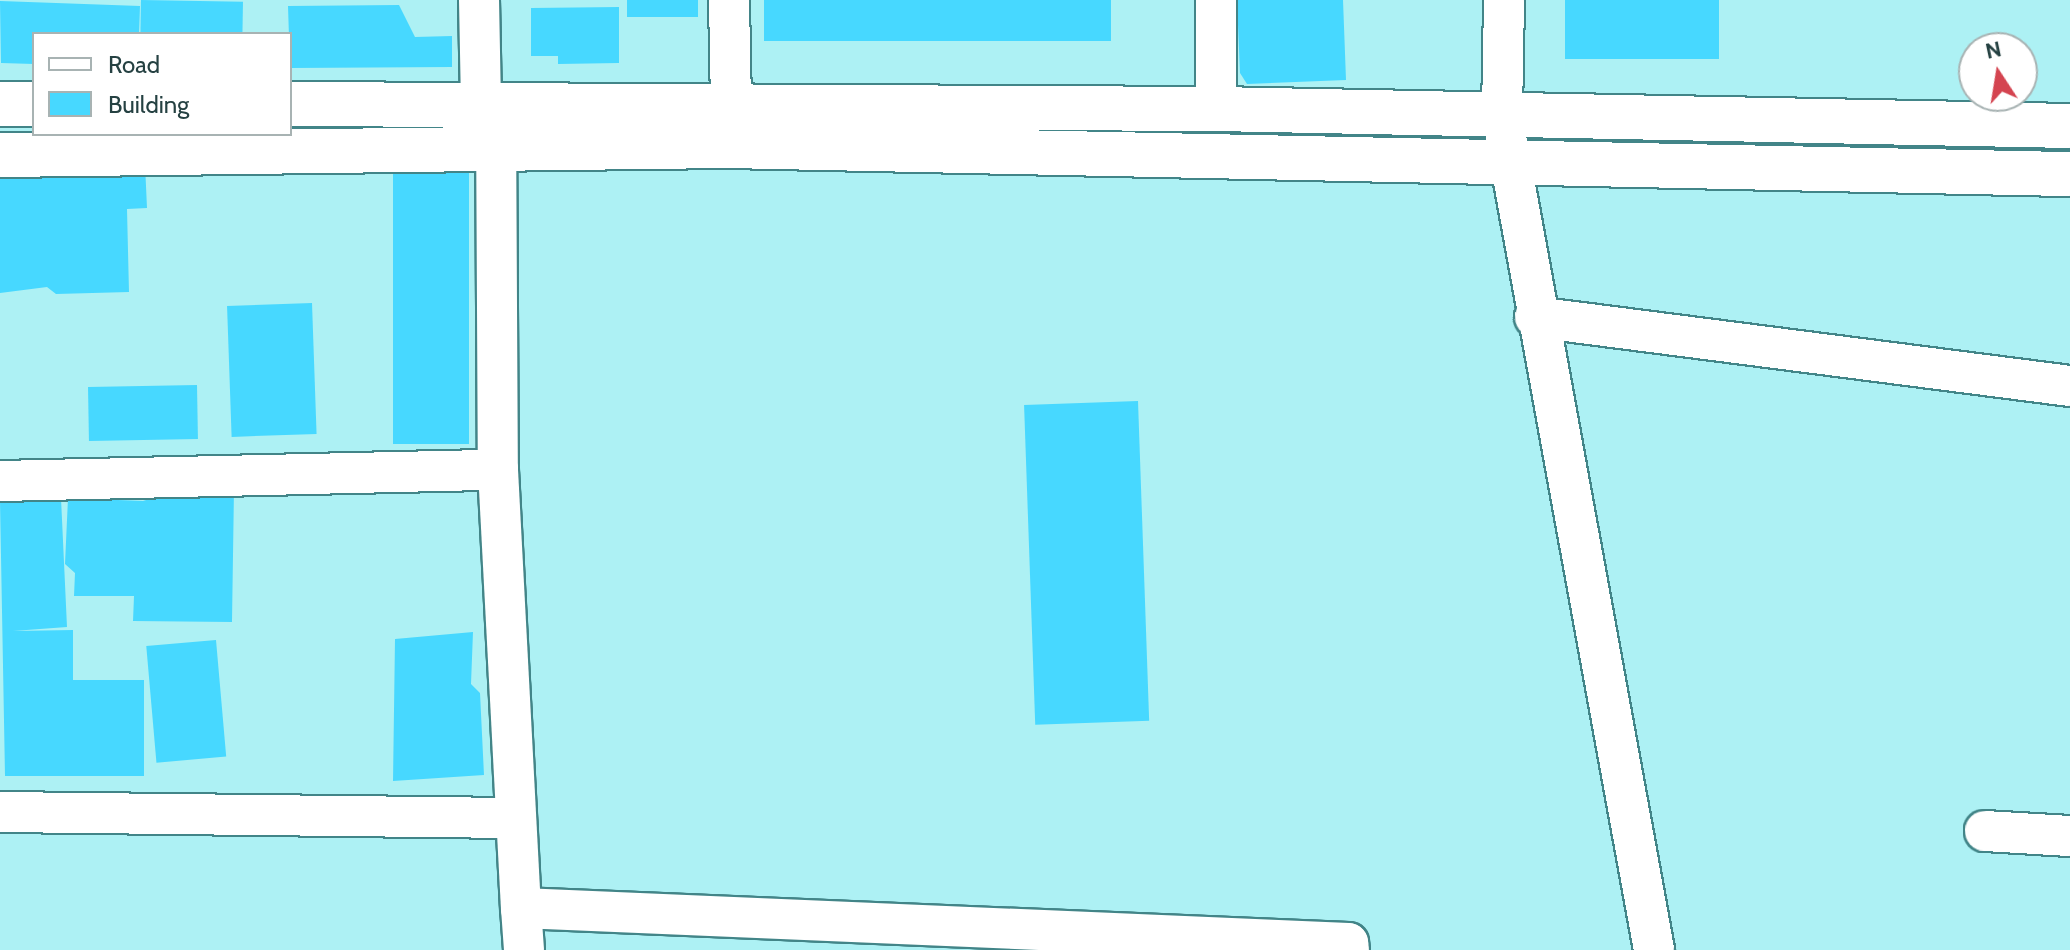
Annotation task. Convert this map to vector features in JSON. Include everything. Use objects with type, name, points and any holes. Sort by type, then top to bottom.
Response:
[{"type":"street","points":[[479,0],[493,150],[498,470],[524,950]]},
{"type":"street","points":[[729,0],[731,104]]},
{"type":"street","points":[[1216,0],[1216,109]]},
{"type":"street","points":[[1504,0],[1502,115],[1535,317],[1654,950]]},
{"type":"street","points":[[0,104],[32,104]]},
{"type":"street","points":[[292,104],[1216,109],[2070,126]]},
{"type":"street","points":[[0,155],[728,146],[2070,174]]},
{"type":"street","points":[[1535,317],[2070,386]]},
{"type":"street","points":[[0,481],[498,470]]},
{"type":"street","points":[[0,812],[516,818]]},
{"type":"street","points":[[1985,831],[2070,836]]},
{"type":"street","points":[[521,908],[1068,940],[1208,944],[1348,943],[1349,950]]},
{"type":"building","points":[[141,0],[243,2],[242,32],[140,32]]},
{"type":"building","points":[[627,0],[698,0],[698,17],[627,17]]},
{"type":"building","points":[[764,0],[1111,0],[1111,41],[764,41]]},
{"type":"building","points":[[1237,0],[1343,0],[1346,80],[1247,84],[1240,73]]},
{"type":"building","points":[[1565,0],[1719,0],[1719,59],[1565,59]]},
{"type":"building","points":[[0,1],[140,6],[139,32],[32,32],[32,64],[1,63]]},
{"type":"building","points":[[399,5],[415,37],[452,36],[452,67],[292,68],[288,6]]},
{"type":"building","points":[[619,7],[619,63],[558,64],[558,56],[531,56],[531,8]]},
{"type":"building","points":[[145,164],[147,208],[127,209],[129,292],[56,294],[47,287],[0,293],[0,168]]},
{"type":"building","points":[[393,166],[469,166],[469,444],[393,444]]},
{"type":"building","points":[[312,303],[317,434],[232,437],[227,306]]},
{"type":"building","points":[[197,385],[198,439],[89,441],[88,387]]},
{"type":"building","points":[[1138,401],[1149,721],[1035,725],[1024,405]]},
{"type":"building","points":[[184,488],[234,489],[232,622],[133,621],[134,596],[74,596],[75,573],[65,564],[68,498],[143,501]]},
{"type":"building","points":[[61,498],[67,627],[13,631],[73,630],[73,680],[144,680],[144,776],[5,776],[0,501]]},
{"type":"building","points":[[473,632],[471,684],[480,693],[484,775],[393,781],[395,639]]},
{"type":"building","points":[[216,640],[226,757],[156,763],[146,646]]}]
